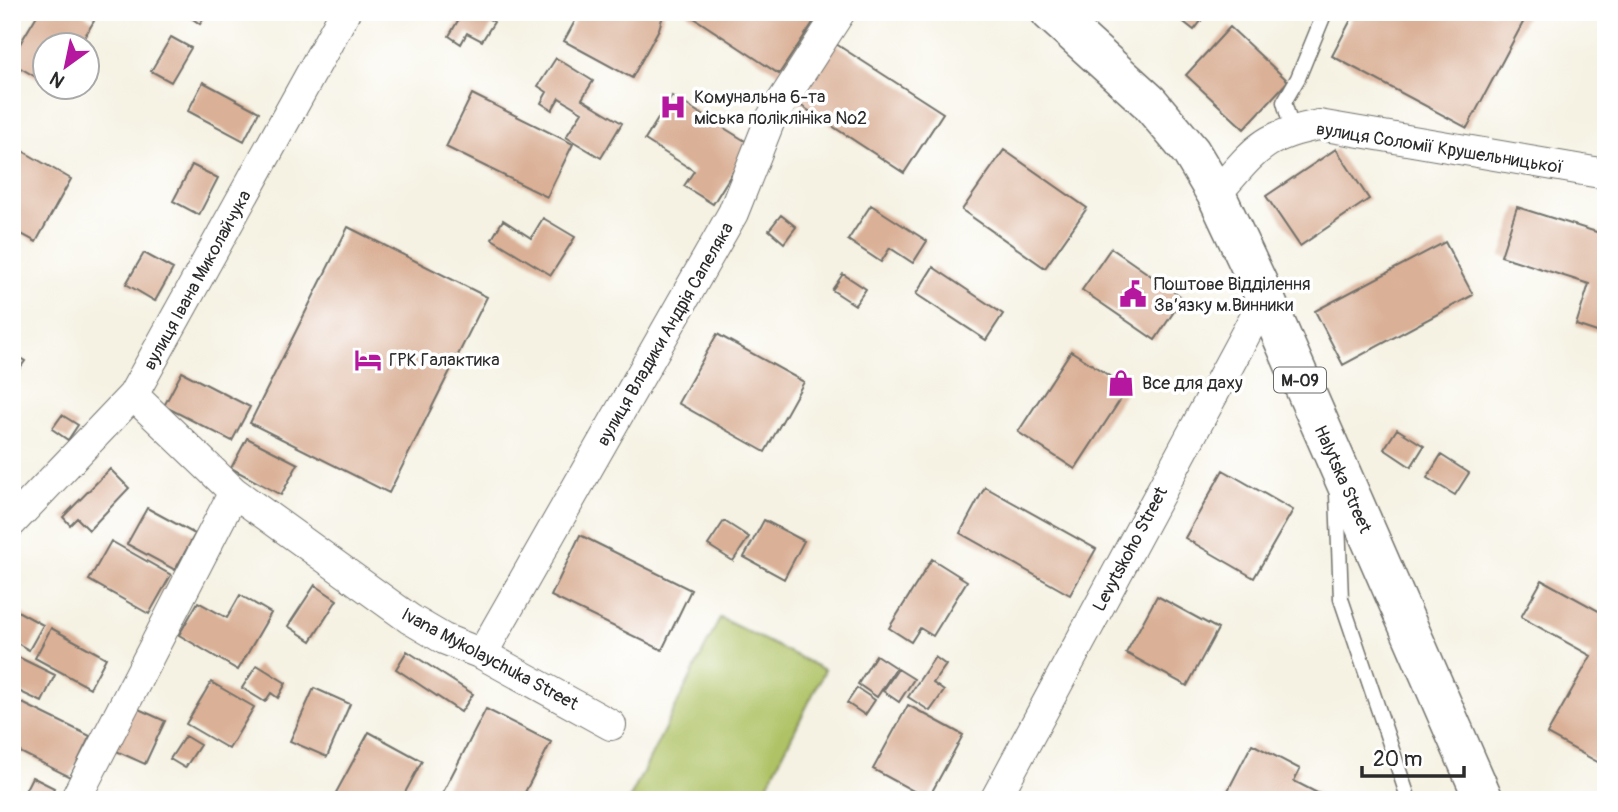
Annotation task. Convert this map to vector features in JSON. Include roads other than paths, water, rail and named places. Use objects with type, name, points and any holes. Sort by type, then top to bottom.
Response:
[{"type":"main road","name":"Halytska Street","points":[[1050,12],[1149,102],[1191,152],[1216,194],[1265,298],[1484,800]]},
{"type":"street","name":"вулиця Івана Миколайчука","points":[[12,522],[133,395],[345,12]]},
{"type":"street","name":"вулиця Владики Андрія Сапеляка","points":[[482,654],[721,236],[733,213],[770,120],[840,12]]},
{"type":"street","name":"вулиця Соломії Крушельницької","points":[[1216,194],[1264,142],[1292,130],[1319,125],[1606,174]]},
{"type":"street","name":"Levytskoho Street","points":[[995,800],[1265,298]]},
{"type":"street","name":"Ivana Mykolaychuka Street","points":[[133,395],[234,492],[410,619],[444,639],[482,654],[611,725]]},
{"type":"street","points":[[75,800],[234,492]]},
{"type":"lane","points":[[1292,130],[1284,102],[1298,78],[1325,12]]},
{"type":"lane","points":[[1335,461],[1341,599],[1409,800]]},
{"type":"place","name":"Комунальна 6-та міська поліклініка №2","points":[[673,107]]},
{"type":"place","name":"Поштове Відділення Зв’язку м.Винники","points":[[1133,294]]},
{"type":"place","name":"ГРК Галактика","points":[[368,360]]},
{"type":"place","name":"Все для даху","points":[[1121,383]]}]
